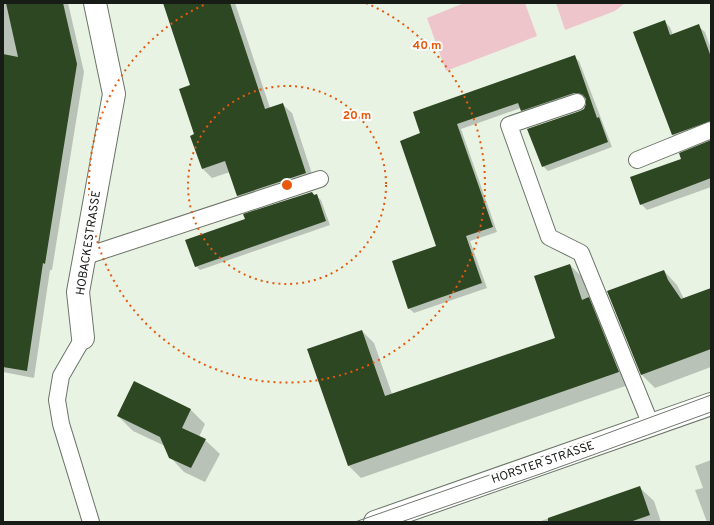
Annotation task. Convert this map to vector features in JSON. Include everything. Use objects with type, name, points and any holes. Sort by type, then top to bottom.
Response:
[{"type":"main road","name":"HOBACKESTRASSE","points":[[83,338],[78,292],[86,256],[114,94],[95,3]]},
{"type":"main road","name":"HORSTER STRASSE","points":[[375,522],[711,404]]},
{"type":"lane","points":[[577,102],[509,125],[549,237],[582,253],[651,425]]},
{"type":"lane","points":[[637,160],[711,130]]},
{"type":"lane","points":[[86,256],[320,178]]},
{"type":"lane","name":"HOBACKESTRASSE","points":[[83,338],[61,376],[57,400],[60,424],[91,522]]},
{"type":"shaded area","points":[[464,3],[525,3],[537,36],[446,71],[427,18]]},
{"type":"shaded area","points":[[556,3],[625,3],[615,11],[565,30]]},
{"type":"building","points":[[6,3],[63,3],[77,64],[45,264],[43,263],[27,371],[3,367],[3,54],[18,57]]},
{"type":"building","points":[[163,3],[230,3],[265,109],[283,103],[306,173],[237,196],[225,161],[202,169],[190,136],[194,134],[179,89],[190,85]]},
{"type":"building","points":[[665,20],[670,35],[699,24],[711,57],[711,121],[672,135],[633,32]]},
{"type":"building","points":[[575,55],[597,118],[599,117],[608,142],[542,167],[527,129],[584,109],[586,99],[583,95],[578,93],[574,93],[521,111],[518,103],[457,124],[493,227],[466,236],[482,283],[408,309],[392,261],[436,246],[400,141],[420,133],[413,112]]},
{"type":"building","points":[[711,140],[711,178],[640,205],[630,177],[681,159],[679,153]]},
{"type":"building","points":[[312,192],[314,195],[317,194],[326,221],[195,267],[185,240],[245,219],[243,214]]},
{"type":"building","points":[[570,264],[582,300],[589,297],[619,372],[348,466],[307,349],[362,330],[385,396],[555,338],[534,276]]},
{"type":"building","points":[[664,270],[668,280],[681,299],[711,288],[711,349],[641,375],[607,291]]},
{"type":"building","points":[[134,381],[191,409],[182,428],[206,439],[191,468],[169,458],[160,437],[117,416]]},
{"type":"building","points":[[640,486],[650,515],[630,522],[548,522],[548,518]]},
{"type":"tram line","points":[[355,522],[581,443],[711,395]]},
{"type":"tram line","points":[[401,522],[543,473],[711,412]]}]
